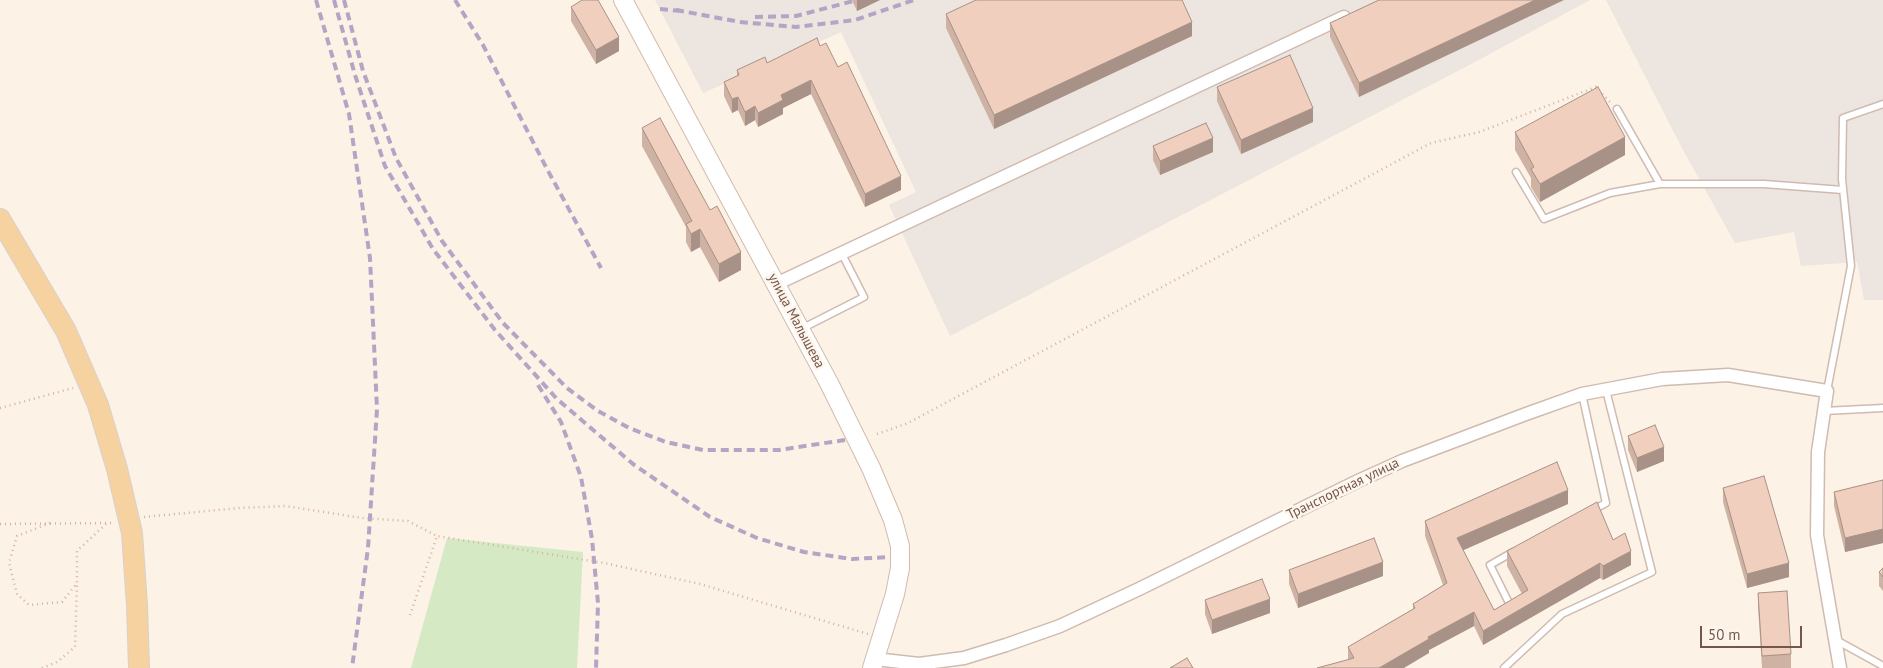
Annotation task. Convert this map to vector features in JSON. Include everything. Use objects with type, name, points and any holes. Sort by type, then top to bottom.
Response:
[{"type":"main road","name":"улица Малышева","points":[[623,0],[800,330],[862,451],[893,520],[900,546],[900,568],[895,594],[874,664]]},
{"type":"main road","points":[[0,219],[66,331],[98,404],[117,469],[132,533],[139,668]]},
{"type":"street","points":[[776,284],[1351,14]]},
{"type":"street","name":"Транспортная улица","points":[[874,664],[919,664],[964,658],[1060,626],[1402,461],[1582,394],[1662,379],[1728,375],[1827,391]]},
{"type":"street","points":[[1827,391],[1818,452],[1817,535],[1840,668]]},
{"type":"lane","points":[[1827,391],[1851,266],[1842,179],[1843,118],[1883,104]]},
{"type":"lane","points":[[1617,109],[1660,184]]},
{"type":"lane","points":[[1516,172],[1544,219],[1610,193],[1660,184],[1764,184],[1843,190]]},
{"type":"lane","points":[[800,330],[864,297],[842,254]]},
{"type":"lane","points":[[1504,668],[1562,614],[1652,572],[1606,390]]},
{"type":"lane","points":[[1582,394],[1606,503],[1589,512]]},
{"type":"lane","points":[[1824,411],[1883,408]]},
{"type":"lane","points":[[1510,605],[1490,565],[1523,547]]},
{"type":"lane","points":[[1836,640],[1883,666]]},
{"type":"path","points":[[877,434],[908,423],[1431,143],[1479,132],[1596,87],[1617,109]]},
{"type":"path","points":[[0,408],[89,383]]},
{"type":"path","points":[[0,524],[107,523],[146,517],[239,508],[286,506],[362,518],[408,521],[437,536],[604,562],[700,584],[881,638]]},
{"type":"path","points":[[50,523],[17,536],[9,563],[17,594],[29,605],[62,602],[77,583]]},
{"type":"path","points":[[42,668],[57,662],[76,647],[77,551],[107,523]]},
{"type":"path","points":[[410,616],[437,536]]},
{"type":"shaded area","points":[[655,0],[1590,0],[950,336],[889,205],[916,192],[841,32],[703,93]]},
{"type":"shaded area","points":[[1606,0],[1883,0],[1883,300],[1864,300],[1857,262],[1801,266],[1794,232],[1735,243],[1683,150]]},
{"type":"green space","points":[[447,538],[583,552],[577,668],[411,668]]},
{"type":"building","points":[[582,0],[598,0],[619,37],[596,50],[571,7]]},
{"type":"building","points":[[976,0],[1182,0],[1192,22],[994,115],[946,14]]},
{"type":"building","points":[[1379,0],[1535,0],[1359,83],[1330,23]]},
{"type":"building","points":[[817,38],[820,46],[826,43],[838,67],[847,62],[901,176],[865,194],[811,80],[781,95],[783,100],[758,113],[755,106],[745,112],[738,97],[732,99],[724,82],[739,75],[737,70],[765,57],[767,63]]},
{"type":"building","points":[[1290,55],[1313,108],[1241,140],[1217,87]]},
{"type":"building","points":[[1598,87],[1625,137],[1540,184],[1531,169],[1534,167],[1515,132]]},
{"type":"building","points":[[660,118],[710,210],[717,206],[741,252],[719,264],[700,229],[691,234],[686,224],[692,221],[642,128]]},
{"type":"building","points":[[1206,123],[1213,138],[1160,161],[1153,146]]},
{"type":"building","points":[[1655,425],[1664,447],[1637,458],[1628,436]]},
{"type":"building","points":[[1557,462],[1568,490],[1457,538],[1494,610],[1528,590],[1507,551],[1597,502],[1613,540],[1625,533],[1631,551],[1603,566],[1600,563],[1483,631],[1474,612],[1428,637],[1429,639],[1379,668],[1317,668],[1354,658],[1348,647],[1415,608],[1413,604],[1447,583],[1425,521]]},
{"type":"building","points":[[1764,476],[1789,563],[1747,574],[1723,488]]},
{"type":"building","points":[[1883,480],[1883,529],[1845,538],[1834,492]]},
{"type":"building","points":[[1374,538],[1383,562],[1298,594],[1289,570]]},
{"type":"building","points":[[1883,568],[1883,577],[1879,572]]},
{"type":"building","points":[[1262,579],[1270,599],[1212,620],[1205,600]]},
{"type":"building","points":[[1787,591],[1791,654],[1762,656],[1758,593]]},
{"type":"building","points":[[1187,658],[1193,668],[1170,668]]},
{"type":"railway","points":[[316,0],[349,114],[370,258],[377,409],[368,548],[352,668]]},
{"type":"railway","points":[[334,0],[355,75],[385,166],[433,249],[495,330],[557,399],[633,464],[710,517],[757,538],[804,552],[852,559],[890,557]]},
{"type":"railway","points":[[344,0],[363,71],[396,158],[442,241],[503,323],[567,388],[598,411],[629,428],[666,442],[703,450],[779,450],[845,440]]},
{"type":"railway","points":[[455,0],[483,45],[601,268]]},
{"type":"railway","points":[[755,17],[796,16],[857,0]]},
{"type":"railway","points":[[676,10],[740,22],[796,27],[855,20],[914,0]]},
{"type":"railway","points":[[660,9],[682,11]]},
{"type":"railway","points":[[538,385],[561,422],[581,477],[592,539],[598,603],[596,668]]}]
